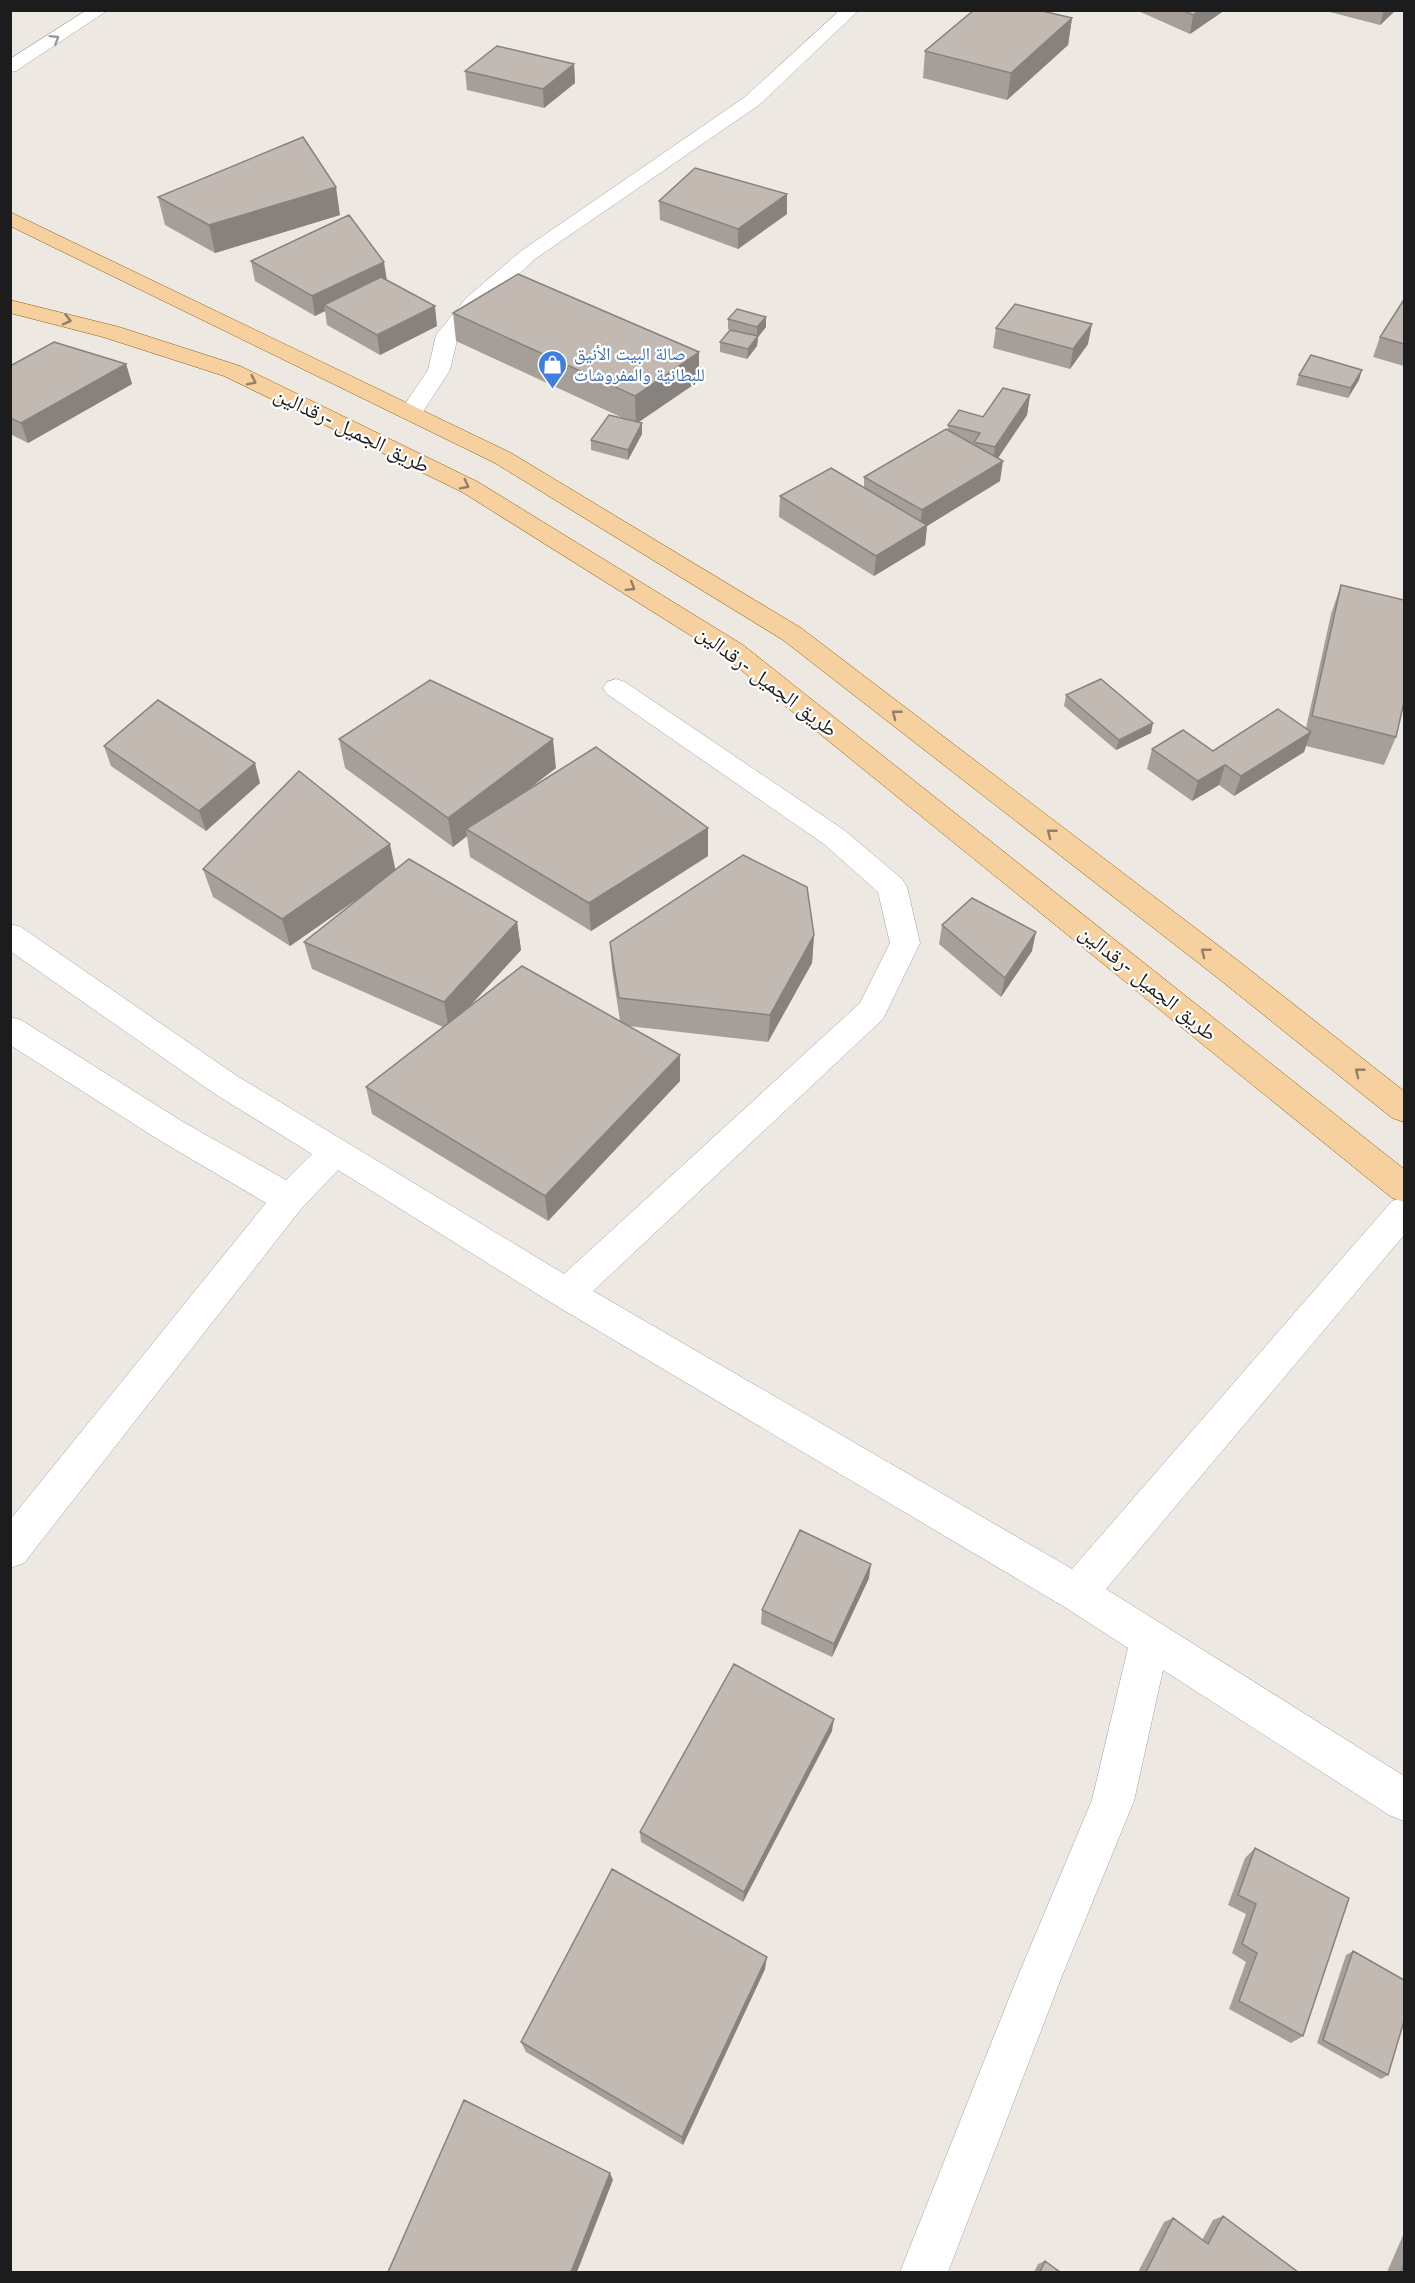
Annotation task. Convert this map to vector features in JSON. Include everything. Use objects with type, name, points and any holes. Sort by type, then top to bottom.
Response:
[{"type":"main road","name":"طريق الجميل -رقدالين","points":[[10,218],[503,458],[792,634],[1216,960],[1404,1109]]},
{"type":"main road","name":"طريق الجميل -رقدالين","points":[[10,306],[111,332],[232,371],[470,487],[735,651],[1404,1188]]},
{"type":"street","points":[[10,67],[100,10]]},
{"type":"street","points":[[411,413],[439,370],[447,335],[474,303],[528,255],[752,101],[851,10]]},
{"type":"street","points":[[567,1294],[872,1011],[905,943],[892,887],[834,837],[616,688]]},
{"type":"street","points":[[10,935],[226,1085],[567,1294],[1077,1593],[1404,1800]]},
{"type":"street","points":[[10,1029],[171,1131],[289,1199]]},
{"type":"street","points":[[10,1550],[289,1199],[336,1151]]},
{"type":"street","points":[[1077,1593],[1404,1211]]},
{"type":"street","points":[[924,2272],[1040,1976],[1113,1801],[1150,1639]]},
{"type":"building","points":[[974,10],[1038,10],[1072,18],[1011,73],[925,51]]},
{"type":"building","points":[[1182,10],[1201,10],[1193,15]]},
{"type":"building","points":[[497,46],[574,64],[543,89],[465,71]]},
{"type":"building","points":[[303,137],[336,187],[209,225],[158,197]]},
{"type":"building","points":[[695,168],[787,194],[738,229],[659,201]]},
{"type":"building","points":[[349,215],[384,262],[312,296],[251,261]]},
{"type":"building","points":[[518,274],[699,352],[635,396],[453,313]]},
{"type":"building","points":[[381,277],[435,306],[377,335],[324,305]]},
{"type":"building","points":[[1404,301],[1404,344],[1380,337]]},
{"type":"building","points":[[1015,304],[1092,324],[1073,349],[996,328]]},
{"type":"building","points":[[737,309],[766,317],[757,327],[728,319]]},
{"type":"building","points":[[730,330],[758,336],[748,349],[720,342]]},
{"type":"building","points":[[54,342],[126,364],[21,423],[10,418],[10,366]]},
{"type":"building","points":[[1311,355],[1362,370],[1351,388],[1299,375]]},
{"type":"building","points":[[1003,388],[1030,395],[995,447],[974,442],[980,433],[948,425],[959,410],[983,417]]},
{"type":"building","points":[[609,415],[642,423],[628,450],[591,440]]},
{"type":"building","points":[[946,429],[1003,461],[922,510],[864,477]]},
{"type":"building","points":[[831,468],[927,525],[876,556],[780,496]]},
{"type":"building","points":[[1341,585],[1404,600],[1404,702],[1396,737],[1312,716]]},
{"type":"building","points":[[1101,679],[1153,723],[1119,740],[1066,695]]},
{"type":"building","points":[[430,680],[553,739],[448,818],[339,739]]},
{"type":"building","points":[[158,700],[255,763],[199,811],[104,746]]},
{"type":"building","points":[[1278,709],[1311,732],[1241,776],[1225,765],[1198,781],[1152,749],[1183,730],[1213,751]]},
{"type":"building","points":[[596,747],[708,828],[589,903],[466,829]]},
{"type":"building","points":[[299,771],[390,844],[282,919],[203,869]]},
{"type":"building","points":[[743,855],[807,887],[814,935],[770,1015],[619,998],[610,942]]},
{"type":"building","points":[[409,859],[517,922],[444,1002],[304,942]]},
{"type":"building","points":[[972,898],[1036,932],[1005,978],[942,925]]},
{"type":"building","points":[[522,966],[680,1055],[545,1196],[366,1087]]},
{"type":"building","points":[[800,1530],[871,1564],[834,1644],[762,1610]]},
{"type":"building","points":[[734,1664],[834,1719],[744,1892],[640,1832]]},
{"type":"building","points":[[1255,1848],[1349,1898],[1303,2036],[1239,2001],[1257,1953],[1242,1944],[1256,1904],[1238,1895]]},
{"type":"building","points":[[612,1869],[767,1957],[682,2137],[521,2042]]},
{"type":"building","points":[[1353,1951],[1404,1980],[1404,2021],[1388,2075],[1323,2040]]},
{"type":"building","points":[[464,2100],[610,2173],[571,2272],[388,2272]]},
{"type":"building","points":[[1223,2216],[1298,2272],[1146,2272],[1173,2218],[1208,2244]]},
{"type":"building","points":[[1045,2261],[1060,2272],[1040,2272]]},
{"type":"place","name":"صالة البيت الأنيق للبطانية والمفروشات","points":[[553,390]]}]
